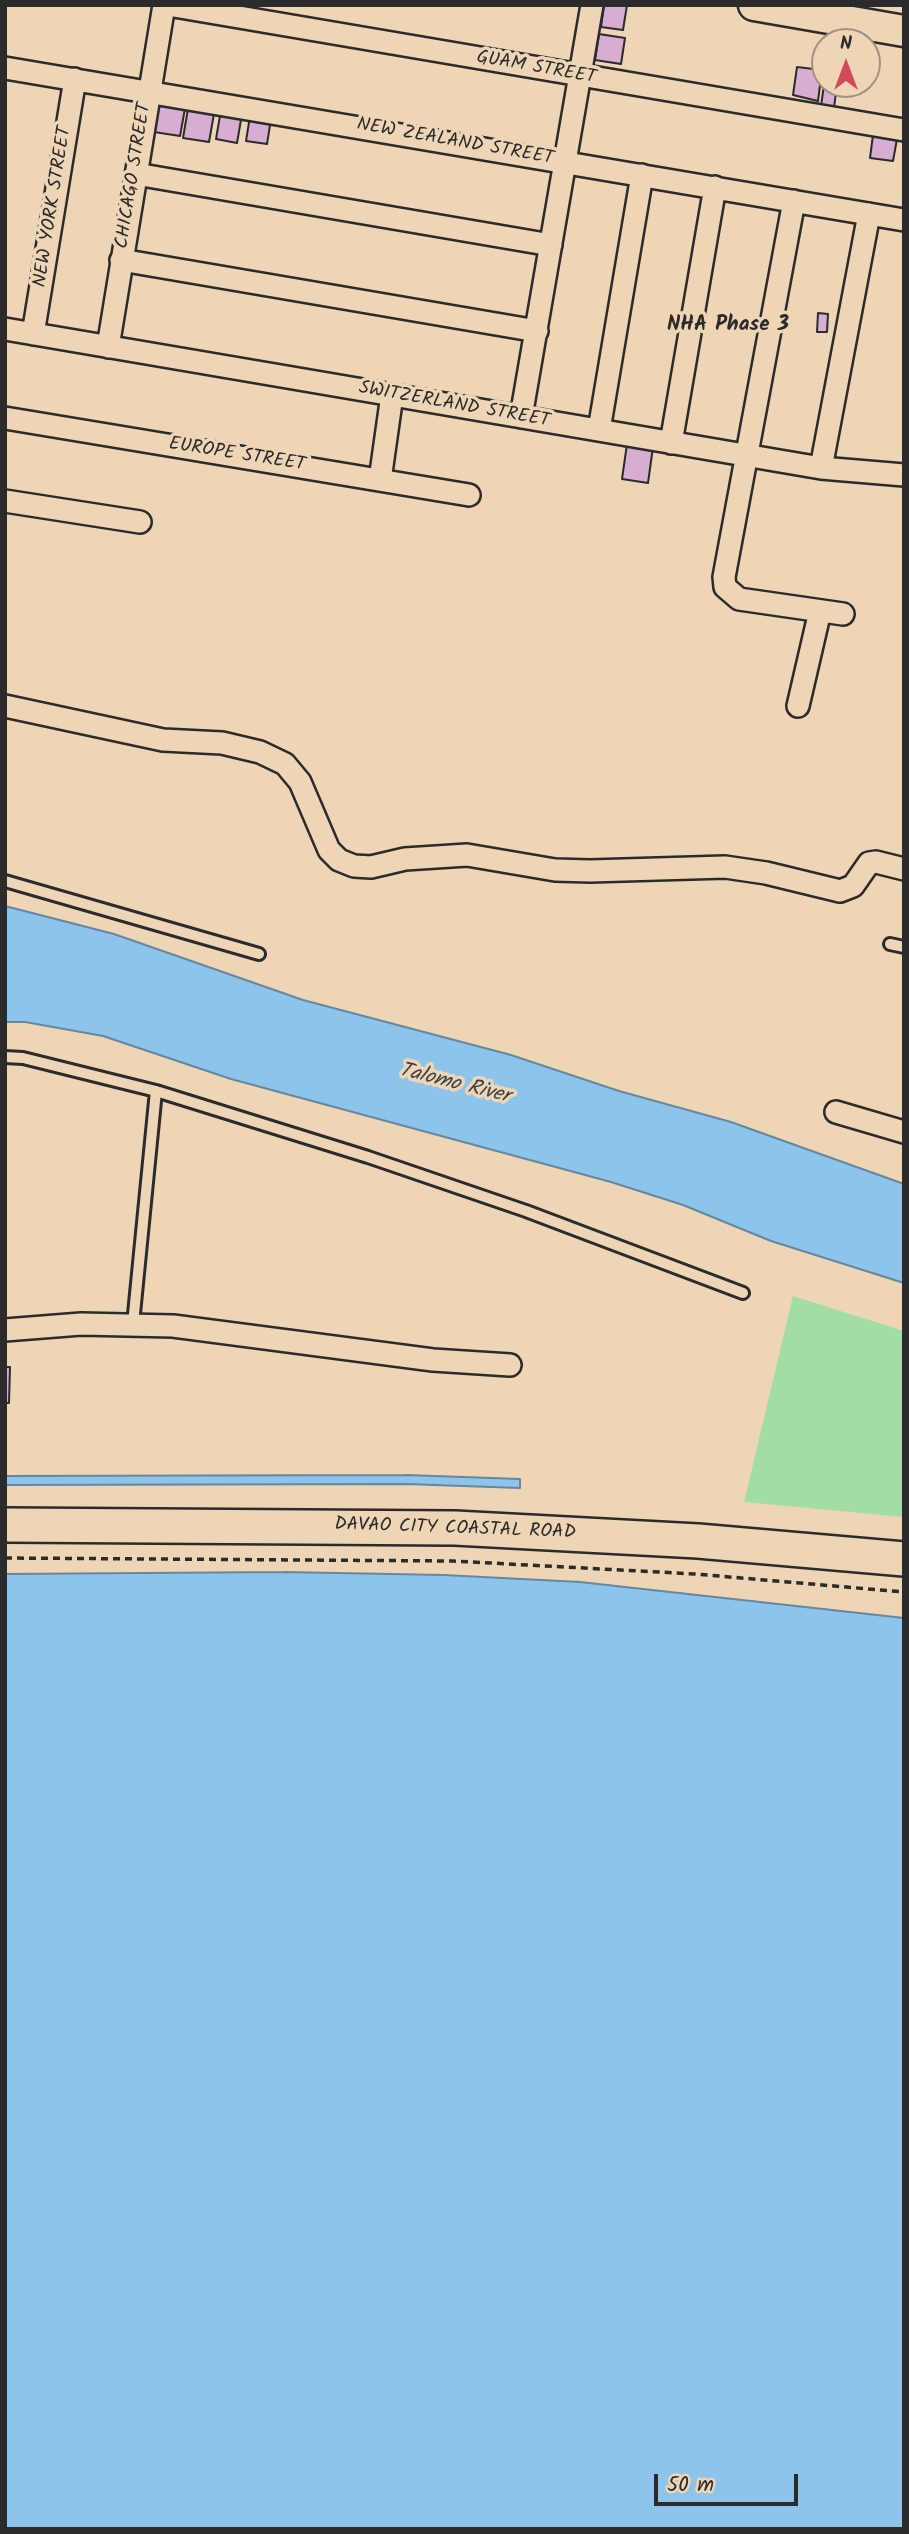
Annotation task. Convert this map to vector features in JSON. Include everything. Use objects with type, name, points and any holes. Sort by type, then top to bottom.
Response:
[{"type":"main road","name":"DAVAO CITY COASTAL ROAD","points":[[5,1525],[455,1528],[698,1541],[904,1559]]},
{"type":"street","name":"GUAM STREET","points":[[166,5],[904,130]]},
{"type":"street","name":"CHICAGO STREET","points":[[108,347],[149,92],[166,5]]},
{"type":"street","points":[[521,417],[592,5]]},
{"type":"street","points":[[754,5],[904,31]]},
{"type":"street","name":"NEW ZEALAND STREET","points":[[5,68],[904,219]]},
{"type":"street","name":"NEW YORK STREET","points":[[33,334],[75,79]]},
{"type":"street","points":[[136,174],[551,245]]},
{"type":"street","points":[[599,430],[642,175]]},
{"type":"street","points":[[671,443],[715,187]]},
{"type":"street","points":[[794,201],[724,577],[725,587],[730,594],[751,602],[843,614]]},
{"type":"street","points":[[821,468],[869,214]]},
{"type":"street","points":[[121,260],[537,331]]},
{"type":"street","name":"SWITZERLAND STREET","points":[[5,329],[821,468],[904,475]]},
{"type":"street","points":[[380,480],[392,395]]},
{"type":"street","name":"EUROPE STREET","points":[[5,418],[469,495]]},
{"type":"street","points":[[5,501],[140,522]]},
{"type":"street","points":[[798,706],[820,611]]},
{"type":"street","points":[[5,706],[163,740],[222,743],[260,752],[285,764],[300,782],[330,850],[339,860],[354,866],[371,867],[405,859],[467,855],[555,870],[725,867],[766,873],[840,891],[853,886],[869,863],[876,862],[904,869]]},
{"type":"street","points":[[836,1112],[904,1132]]},
{"type":"street","points":[[5,1330],[133,1324],[173,1326],[433,1360],[510,1365]]},
{"type":"lane","points":[[5,881],[259,954]]},
{"type":"lane","points":[[890,944],[904,947]]},
{"type":"lane","points":[[5,1057],[23,1058],[156,1091],[460,1188],[743,1293]]},
{"type":"lane","points":[[133,1324],[156,1091]]},
{"type":"path","points":[[5,1558],[453,1561],[695,1574],[904,1592]]},
{"type":"green space","points":[[793,1296],[904,1331],[904,1517],[744,1502]]},
{"type":"water","name":"Talomo River","points":[[5,906],[114,934],[303,1000],[511,1055],[619,1091],[731,1122],[904,1184],[904,1283],[771,1241],[683,1205],[611,1182],[231,1079],[103,1036],[25,1022],[5,1022]]},
{"type":"water","points":[[406,1475],[520,1479],[520,1488],[406,1484],[5,1485],[5,1476]]},
{"type":"water","points":[[283,1572],[444,1575],[580,1582],[904,1618],[904,2529],[5,2529],[5,1574]]},
{"type":"building","points":[[604,5],[627,5],[623,30],[601,27]]},
{"type":"building","points":[[599,34],[625,38],[621,64],[595,60]]},
{"type":"building","points":[[797,67],[811,69],[811,98],[818,98],[818,101],[793,95]]},
{"type":"building","points":[[822,98],[835,98],[834,108],[821,106]]},
{"type":"building","points":[[164,99],[186,103],[180,136],[154,132],[159,106],[163,106]]},
{"type":"building","points":[[189,103],[215,108],[209,142],[183,138]]},
{"type":"building","points":[[221,110],[242,114],[237,143],[216,139]]},
{"type":"building","points":[[250,116],[271,119],[267,144],[246,141]]},
{"type":"building","points":[[873,135],[897,139],[893,161],[870,158]]},
{"type":"building","points":[[818,313],[828,314],[827,332],[817,332]]},
{"type":"building","points":[[627,444],[653,447],[648,483],[622,479]]},
{"type":"building","points":[[5,1367],[10,1367],[9,1403],[5,1403]]},
{"type":"district","name":"NHA Phase 3","points":[[728,326]]}]
